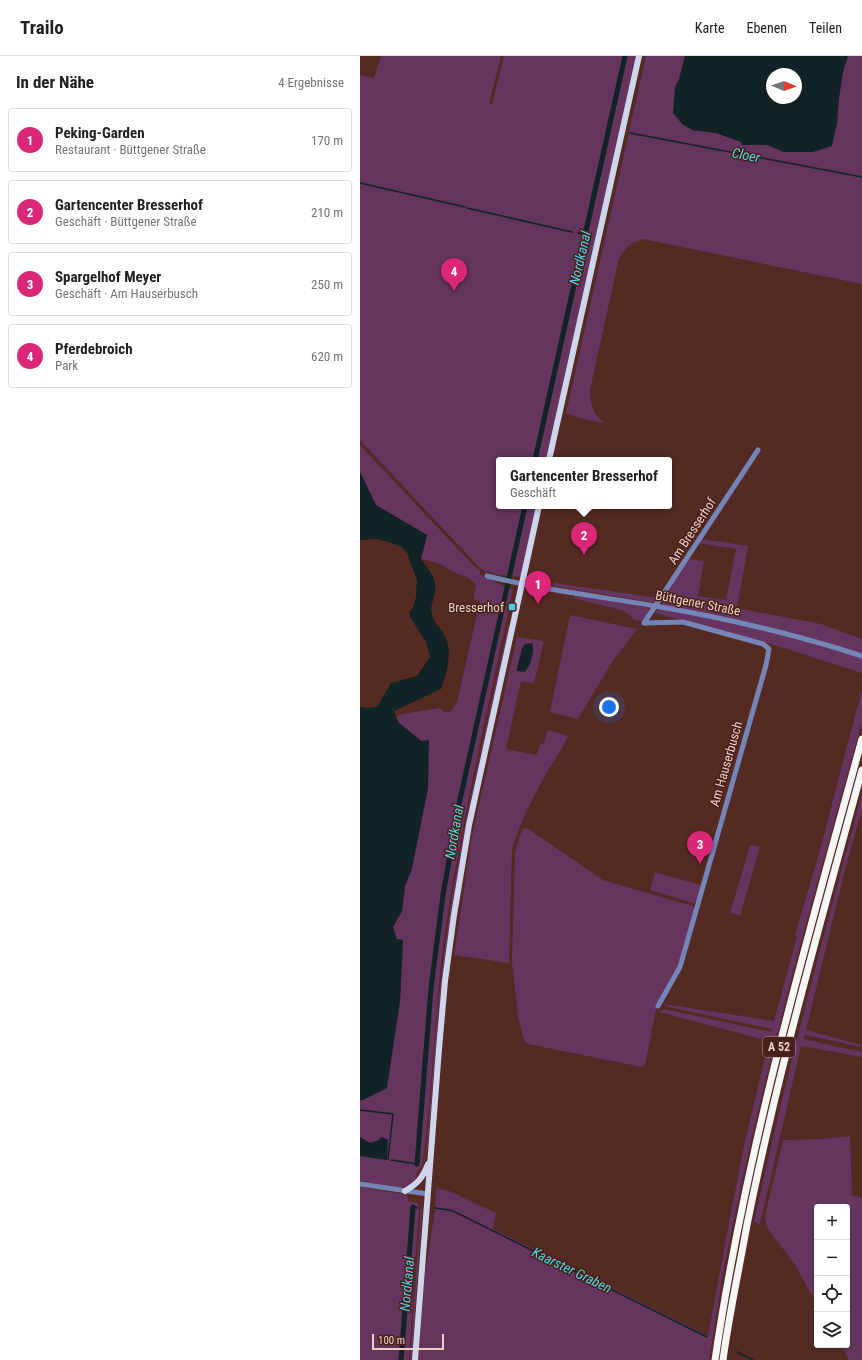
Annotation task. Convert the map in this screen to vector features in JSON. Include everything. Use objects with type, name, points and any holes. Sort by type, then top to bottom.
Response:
[{"type":"highway","name":"A 52","points":[[715,1360],[734,1250],[764,1108],[804,950],[862,739]]},
{"type":"highway","name":"A 52","points":[[723,1360],[741,1258],[766,1138],[812,952],[862,770]]},
{"type":"main road","points":[[550,457],[639,56]]},
{"type":"main road","points":[[415,1360],[442,1014],[457,892],[471,818],[525,584],[538,509]]},
{"type":"main road","points":[[405,1191],[415,1186],[421,1180],[425,1173],[430,1155]]},
{"type":"street","name":"Am Bresserhof","points":[[644,623],[758,450]]},
{"type":"street","name":"Büttgener Straße","points":[[487,576],[525,584],[656,606],[773,630],[862,656]]},
{"type":"street","name":"Am Hauserbusch","points":[[644,623],[683,622],[763,644],[769,650],[680,967],[658,1006]]},
{"type":"street","points":[[360,1184],[428,1194]]},
{"type":"shaded area","points":[[381,56],[501,56],[489,104],[492,105],[504,56],[636,56],[548,457],[496,457],[496,509],[536,509],[521,576],[519,577],[494,574],[487,570],[487,573],[478,566],[360,440],[360,75],[374,78]]},
{"type":"shaded area","points":[[646,56],[685,56],[675,88],[692,130],[716,133],[741,142],[742,145],[767,145],[784,152],[813,152],[837,123],[843,71],[848,56],[862,56],[862,284],[643,239],[634,242],[626,248],[619,258],[590,390],[593,408],[604,423],[583,419],[566,413]]},
{"type":"shaded area","points":[[685,56],[848,56],[843,72],[837,123],[832,146],[813,152],[784,152],[767,145],[742,145],[741,142],[716,133],[692,130],[682,124],[673,113],[675,88]]},
{"type":"shaded area","points":[[360,445],[475,567],[480,570],[480,574],[502,586],[513,589],[467,807],[444,939],[428,1118],[422,1165],[417,1173],[415,1182],[409,1187],[396,1187],[360,1181],[360,1156],[387,1160],[382,1137],[377,1141],[370,1143],[360,1137],[360,1100],[363,1100],[400,1001],[403,941],[397,939],[393,927],[402,911],[405,886],[412,868],[428,788],[422,741],[399,723],[396,717],[402,714],[440,708],[444,712],[450,712],[457,702],[480,601],[473,599],[476,585],[469,578],[453,572],[438,563],[421,559],[427,535],[376,505],[360,472]]},
{"type":"shaded area","points":[[360,472],[376,505],[427,535],[421,559],[433,576],[435,585],[431,613],[446,639],[449,653],[447,668],[441,689],[394,711],[399,723],[421,741],[429,740],[428,788],[412,868],[405,886],[402,911],[393,927],[397,939],[403,940],[400,1001],[387,1088],[363,1100],[360,1100],[360,707],[377,707],[391,683],[417,676],[430,657],[426,642],[410,617],[409,612],[413,608],[416,597],[417,580],[407,553],[400,546],[378,539],[360,540]]},
{"type":"shaded area","points":[[702,539],[748,546],[737,608],[821,624],[862,639],[862,673],[771,644],[655,613],[689,559],[704,561],[698,596],[726,600],[736,549],[699,543]]},
{"type":"shaded area","points":[[554,583],[659,598],[657,601],[651,602],[553,586]]},
{"type":"shaded area","points":[[580,595],[646,607],[650,612],[643,621],[635,620],[624,611],[574,598],[575,596]]},
{"type":"shaded area","points":[[570,615],[637,629],[612,662],[578,719],[550,712]]},
{"type":"shaded area","points":[[508,626],[510,627],[460,861],[448,939],[439,1014],[428,1144],[422,1172],[417,1179],[423,1165],[427,1144],[437,1014],[453,891],[465,824]]},
{"type":"shaded area","points":[[517,637],[544,641],[534,683],[521,681],[506,749],[537,755],[540,743],[544,744],[547,730],[569,736],[544,777],[523,820],[512,849],[509,963],[454,955],[472,836]]},
{"type":"shaded area","points":[[532,643],[533,654],[529,666],[525,672],[517,671],[522,648],[525,644]]},
{"type":"shaded area","points":[[862,689],[862,722],[786,997],[752,1136],[723,1275],[709,1360],[418,1360],[425,1276],[435,1210],[436,1188],[449,1191],[496,1213],[493,1229],[708,1336],[745,1141],[769,1041],[659,1012],[664,1009],[771,1032],[772,1029],[668,1007],[664,1004],[774,1021],[797,936],[795,935],[820,850]]},
{"type":"shaded area","points":[[862,794],[862,809],[845,870],[806,1030],[862,1045],[862,1047],[805,1035],[803,1039],[862,1052],[862,1057],[801,1046],[760,1224],[754,1222],[778,1114]]},
{"type":"shaded area","points":[[527,828],[603,880],[693,906],[694,909],[678,966],[657,1004],[645,1065],[642,1067],[528,1044],[524,1040],[518,1016],[512,961],[515,852],[523,829]]},
{"type":"shaded area","points":[[750,845],[760,847],[740,916],[730,913]]},
{"type":"shaded area","points":[[655,872],[701,885],[697,901],[693,903],[650,890]]},
{"type":"shaded area","points":[[850,1136],[852,1195],[862,1198],[862,1360],[849,1360],[843,1348],[850,1348],[850,1204],[814,1204],[814,1299],[795,1265],[768,1229],[766,1223],[765,1216],[783,1140],[821,1139]]},
{"type":"shaded area","points":[[360,1137],[370,1143],[377,1141],[382,1137],[388,1140],[387,1160],[360,1156]]},
{"type":"shaded area","points":[[360,1187],[408,1195],[408,1201],[418,1203],[419,1209],[409,1360],[360,1360]]},
{"type":"shaded area","points":[[421,1204],[422,1211],[412,1360],[410,1360]]},
{"type":"waterway","name":"Nordkanal","points":[[536,457],[625,56]]},
{"type":"waterway","name":"Cloer","points":[[630,133],[862,177]]},
{"type":"waterway","points":[[360,183],[465,207]]},
{"type":"waterway","points":[[467,208],[572,232]]},
{"type":"waterway","name":"Nordkanal","points":[[578,233],[585,235]]},
{"type":"waterway","name":"Nordkanal","points":[[417,1164],[431,988],[443,895],[459,804],[524,509]]},
{"type":"waterway","points":[[360,1110],[393,1114],[387,1159]]},
{"type":"waterway","points":[[391,1160],[417,1164]]},
{"type":"waterway","name":"Kaarster Graben","points":[[413,1207],[418,1208]]},
{"type":"waterway","name":"Nordkanal","points":[[401,1360],[413,1207]]},
{"type":"waterway","name":"Kaarster Graben","points":[[435,1208],[455,1212],[707,1337]]},
{"type":"waterway","name":"Kaarster Graben","points":[[737,1352],[753,1360]]},
{"type":"place","name":"Pferdebroich","points":[[454,291]]},
{"type":"place","name":"Gartencenter Bresserhof","points":[[584,555]]},
{"type":"place","name":"Peking-Garden","points":[[538,604]]},
{"type":"place","name":"Bresserhof","points":[[512,607]]},
{"type":"place","name":"Spargelhof Meyer","points":[[700,864]]}]
